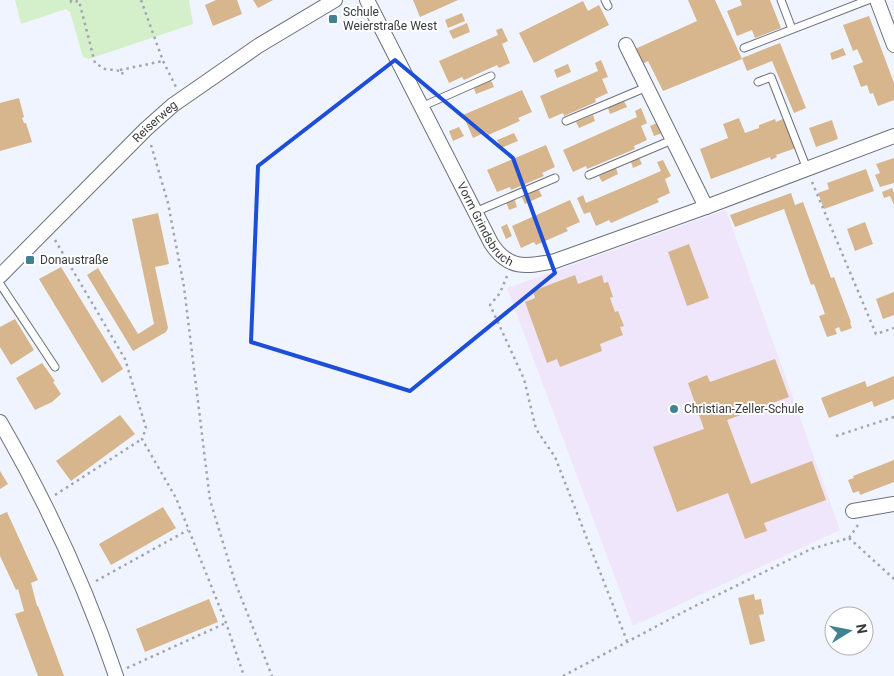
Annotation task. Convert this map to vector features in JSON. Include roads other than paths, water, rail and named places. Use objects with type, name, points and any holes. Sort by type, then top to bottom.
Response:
[{"type":"street","name":"Reiserweg","points":[[0,276],[146,130],[182,98],[258,46],[335,0]]},
{"type":"street","name":"Vorm Grindsbruch","points":[[367,0],[498,254],[513,264],[529,266],[555,261],[706,207],[894,136]]},
{"type":"street","points":[[877,0],[894,45]]},
{"type":"street","points":[[626,45],[706,207]]},
{"type":"street","points":[[0,422],[20,456],[70,555],[102,634],[113,675]]},
{"type":"street","points":[[854,510],[894,504]]},
{"type":"lane","points":[[781,0],[792,29]]},
{"type":"lane","points":[[744,48],[868,0]]},
{"type":"lane","points":[[421,106],[491,76]]},
{"type":"lane","points":[[758,82],[771,77],[807,169]]},
{"type":"lane","points":[[566,121],[647,87]]},
{"type":"lane","points":[[589,175],[672,140]]},
{"type":"lane","points":[[475,212],[555,178]]},
{"type":"lane","points":[[0,284],[55,367]]},
{"type":"place","name":"Schule Weierstraße West","points":[[333,19]]},
{"type":"place","name":"Donaustraße","points":[[30,260]]},
{"type":"place","name":"Christian-Zeller-Schule","points":[[674,409]]}]
